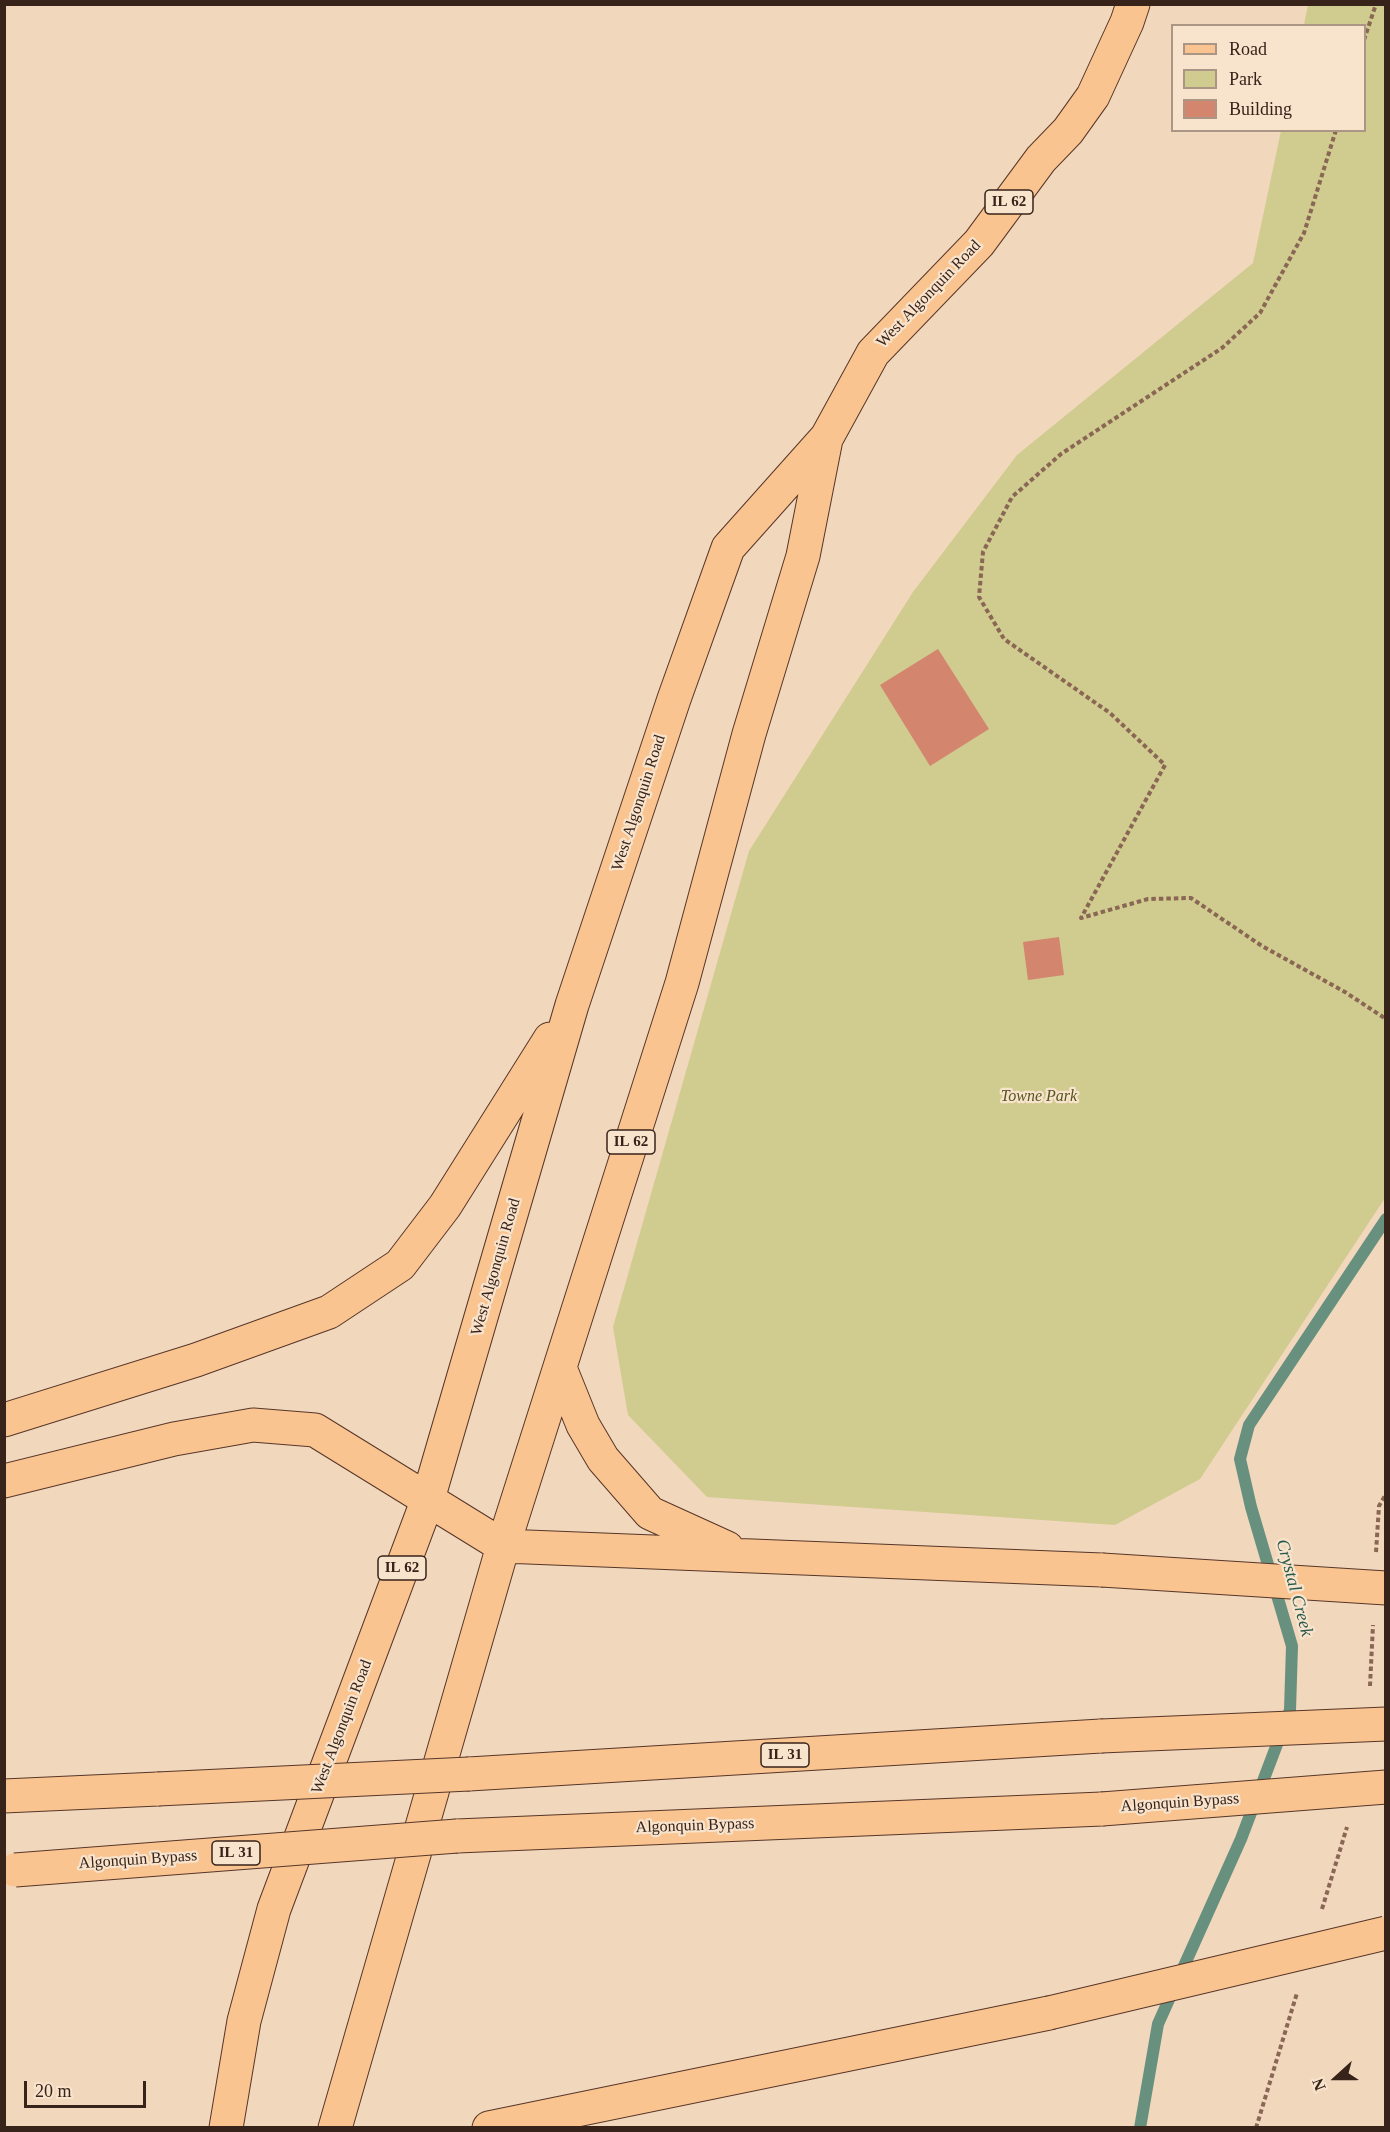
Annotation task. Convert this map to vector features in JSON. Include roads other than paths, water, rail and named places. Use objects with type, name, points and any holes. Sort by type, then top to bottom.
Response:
[{"type":"main road","name":"West Algonquin Road","points":[[226,2127],[244,2021],[274,1909],[428,1499],[572,1005],[674,699],[728,548],[827,437],[873,353],[979,243],[1041,159],[1068,131],[1093,96],[1133,4]]},
{"type":"main road","name":"West Algonquin Road","points":[[335,2127],[503,1546],[682,983],[749,734],[803,556],[827,437]]},
{"type":"main road","points":[[4,1420],[196,1360],[329,1312],[400,1265],[445,1206],[572,1005]]},
{"type":"main road","points":[[560,1368],[583,1425],[603,1459],[651,1513],[742,1556]]},
{"type":"main road","points":[[4,1481],[174,1439],[253,1425],[315,1430],[503,1546],[1102,1570],[1386,1588]]},
{"type":"main road","name":"IL 31","points":[[16,1795],[469,1774],[1101,1736],[1386,1724]]},
{"type":"main road","name":"Algonquin Bypass","points":[[10,1870],[457,1836],[1102,1809],[1386,1787]]},
{"type":"main road","points":[[489,2127],[1049,2013],[1386,1933]]},
{"type":"waterway","name":"Crystal Creek","points":[[1140,2128],[1158,2024],[1241,1839],[1290,1710],[1292,1646],[1251,1507],[1240,1459],[1249,1425],[1386,1219]]},
{"type":"park label","name":"Towne Park","points":[[1039,1097]]}]
